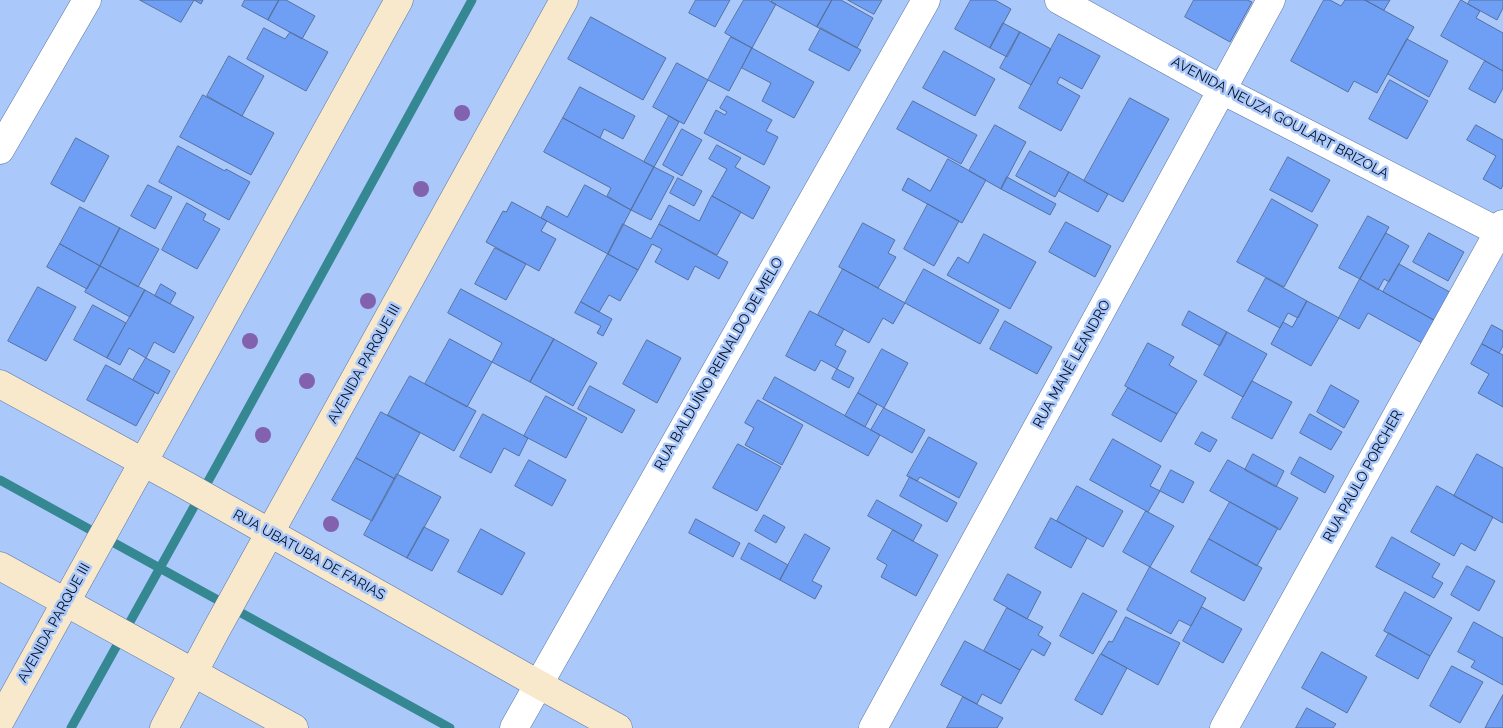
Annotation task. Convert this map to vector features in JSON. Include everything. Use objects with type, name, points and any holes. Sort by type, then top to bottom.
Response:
[{"type":"street","points":[[0,150],[87,0]]},
{"type":"street","name":"AVENIDA PARQUE III","points":[[0,721],[399,0]]},
{"type":"street","name":"AVENIDA PARQUE III","points":[[164,728],[215,632],[564,0]]},
{"type":"street","name":"RUA BALDUÍNO REINALDO DE MELO","points":[[514,728],[926,0]]},
{"type":"street","name":"AVENIDA NEUZA GOULART BRIZOLA","points":[[1059,0],[1222,90],[1502,230]]},
{"type":"street","name":"RUA MANÉ LEANDRO","points":[[873,728],[1271,0]]},
{"type":"street","name":"RUA PAULO PORCHER","points":[[1224,728],[1502,230]]},
{"type":"street","name":"RUA UBATUBA DE FARIAS","points":[[0,384],[618,728]]},
{"type":"street","points":[[0,566],[294,728]]},
{"type":"building","points":[[140,0],[194,0],[181,22]]},
{"type":"building","points":[[194,0],[203,0],[201,4]]},
{"type":"building","points":[[245,0],[279,0],[268,20],[242,6]]},
{"type":"building","points":[[279,0],[286,0],[315,16],[302,39],[268,20]]},
{"type":"building","points":[[696,0],[730,0],[715,27],[689,13]]},
{"type":"building","points":[[744,0],[768,0],[776,4],[752,48],[725,33]]},
{"type":"building","points":[[772,0],[832,0],[817,27],[771,2]]},
{"type":"building","points":[[832,0],[841,0],[873,18],[857,48],[817,27]]},
{"type":"building","points":[[848,0],[882,0],[874,14]]},
{"type":"building","points":[[971,0],[995,0],[1011,9],[990,48],[955,29]]},
{"type":"building","points":[[1194,0],[1247,0],[1252,2],[1230,42],[1185,17]]},
{"type":"building","points":[[1324,0],[1330,0],[1341,6],[1345,0],[1365,0],[1414,27],[1377,93],[1354,81],[1348,92],[1291,61]]},
{"type":"building","points":[[1365,0],[1390,0],[1384,10]]},
{"type":"building","points":[[1461,0],[1480,11],[1476,18],[1503,33],[1503,71],[1441,36]]},
{"type":"building","points":[[1470,0],[1503,0],[1503,8],[1497,20],[1468,4]]},
{"type":"building","points":[[591,17],[666,58],[643,100],[568,59]]},
{"type":"building","points":[[1003,23],[1020,32],[1007,57],[990,48]]},
{"type":"building","points":[[264,28],[285,39],[290,32],[328,52],[306,91],[247,59]]},
{"type":"building","points":[[821,28],[861,50],[849,71],[809,50]]},
{"type":"building","points":[[1020,32],[1051,49],[1031,85],[1000,68]]},
{"type":"building","points":[[1059,34],[1100,56],[1082,89],[1060,77],[1057,83],[1080,96],[1061,131],[1019,108]]},
{"type":"building","points":[[731,37],[752,48],[729,91],[708,80]]},
{"type":"building","points":[[1407,39],[1448,61],[1429,97],[1388,74]]},
{"type":"building","points":[[752,48],[814,82],[794,118],[762,101],[771,83],[742,68]]},
{"type":"building","points":[[944,51],[995,79],[975,116],[923,88]]},
{"type":"building","points":[[229,56],[264,76],[242,116],[207,96]]},
{"type":"building","points":[[1485,61],[1503,71],[1503,88],[1495,103],[1469,89]]},
{"type":"building","points":[[677,63],[708,80],[684,124],[653,107]]},
{"type":"building","points":[[1390,80],[1428,101],[1407,139],[1369,119]]},
{"type":"building","points":[[580,87],[635,116],[623,139],[604,129],[600,138],[563,118]]},
{"type":"building","points":[[203,95],[274,133],[251,175],[180,137]]},
{"type":"building","points":[[727,96],[772,120],[766,131],[778,137],[764,165],[704,133],[716,110],[725,115],[727,112],[720,108]]},
{"type":"building","points":[[1130,98],[1169,119],[1123,202],[1084,181]]},
{"type":"building","points":[[913,101],[977,135],[961,164],[897,129]]},
{"type":"building","points":[[669,116],[679,122],[654,167],[644,162]]},
{"type":"building","points":[[563,118],[654,167],[631,210],[607,196],[611,188],[544,152]]},
{"type":"building","points":[[995,125],[1026,142],[1001,189],[969,171]]},
{"type":"building","points":[[1476,125],[1503,140],[1503,185],[1501,189],[1483,179],[1496,156],[1467,140]]},
{"type":"building","points":[[682,129],[702,140],[682,176],[663,165]]},
{"type":"building","points":[[76,138],[109,156],[84,202],[51,184]]},
{"type":"building","points":[[717,145],[741,158],[735,167],[770,187],[753,219],[712,196],[727,169],[709,159]]},
{"type":"building","points":[[178,146],[250,182],[229,220],[159,182]]},
{"type":"building","points":[[1030,151],[1069,172],[1055,197],[1016,176]]},
{"type":"building","points":[[1288,157],[1330,180],[1312,212],[1270,190]]},
{"type":"building","points":[[948,159],[986,180],[962,223],[902,190],[908,178],[930,191]]},
{"type":"building","points":[[654,167],[674,177],[651,220],[631,210]]},
{"type":"building","points":[[1069,172],[1108,194],[1098,212],[1059,191]]},
{"type":"building","points":[[1007,177],[1056,204],[1050,215],[1001,189]]},
{"type":"building","points":[[678,178],[702,191],[694,206],[670,193]]},
{"type":"building","points":[[148,185],[172,197],[155,229],[131,216]]},
{"type":"building","points":[[585,185],[631,210],[608,254],[541,218],[547,206],[567,217]]},
{"type":"building","points":[[712,196],[741,212],[717,255],[659,224],[669,205],[699,221]]},
{"type":"building","points":[[1272,199],[1318,225],[1284,287],[1237,262]]},
{"type":"building","points":[[512,202],[547,221],[541,231],[556,239],[539,271],[486,242],[503,211],[506,212]]},
{"type":"building","points":[[187,203],[206,214],[203,220],[220,229],[197,269],[162,250]]},
{"type":"building","points":[[928,204],[959,221],[934,266],[904,249]]},
{"type":"building","points":[[80,207],[120,228],[100,266],[60,244]]},
{"type":"building","points":[[1368,216],[1389,227],[1360,279],[1339,268]]},
{"type":"building","points":[[1066,222],[1111,246],[1095,277],[1049,252]]},
{"type":"building","points":[[863,223],[895,240],[888,253],[896,257],[878,288],[839,267]]},
{"type":"building","points":[[623,224],[651,239],[659,224],[728,262],[719,279],[695,266],[688,280],[655,262],[662,249],[652,244],[638,270],[608,254]]},
{"type":"building","points":[[120,228],[159,249],[138,287],[100,266]]},
{"type":"building","points":[[1386,233],[1409,246],[1389,282],[1384,279],[1378,290],[1360,279]]},
{"type":"building","points":[[1429,233],[1464,252],[1448,281],[1413,262]]},
{"type":"building","points":[[984,234],[1036,262],[1010,309],[947,275],[958,257],[968,263]]},
{"type":"building","points":[[60,244],[100,266],[87,289],[47,267]]},
{"type":"building","points":[[495,248],[526,264],[506,300],[475,284]]},
{"type":"building","points":[[608,254],[638,270],[620,301],[609,295],[599,312],[581,302]]},
{"type":"building","points":[[1399,264],[1455,295],[1439,323],[1383,292]]},
{"type":"building","points":[[100,266],[145,290],[130,317],[85,292]]},
{"type":"building","points":[[843,269],[905,303],[893,324],[883,318],[869,343],[818,315]]},
{"type":"building","points":[[924,269],[999,310],[980,344],[905,303]]},
{"type":"building","points":[[1266,278],[1307,301],[1298,318],[1288,313],[1280,328],[1248,311]]},
{"type":"building","points":[[1360,279],[1434,320],[1422,343],[1368,313],[1359,329],[1339,318]]},
{"type":"building","points":[[161,284],[176,293],[170,304],[155,296]]},
{"type":"building","points":[[38,287],[76,307],[46,361],[8,341]]},
{"type":"building","points":[[461,289],[554,339],[530,382],[492,362],[502,343],[448,313]]},
{"type":"building","points":[[145,290],[194,317],[174,353],[154,342],[146,358],[129,348],[120,365],[107,358]]},
{"type":"building","points":[[1307,301],[1339,318],[1311,366],[1271,344],[1283,322],[1292,327]]},
{"type":"building","points":[[581,302],[612,319],[603,336],[597,333],[601,326],[575,313]]},
{"type":"building","points":[[93,305],[126,323],[107,358],[74,340]]},
{"type":"building","points":[[810,311],[844,329],[835,345],[846,351],[837,369],[821,360],[815,371],[786,356]]},
{"type":"building","points":[[1189,311],[1227,332],[1220,346],[1182,325]]},
{"type":"building","points":[[1005,321],[1052,347],[1037,374],[990,349]]},
{"type":"building","points":[[1492,325],[1503,331],[1503,346],[1499,353],[1482,344]]},
{"type":"building","points":[[1227,332],[1267,354],[1243,397],[1204,375]]},
{"type":"building","points":[[450,339],[492,362],[467,407],[425,384]]},
{"type":"building","points":[[554,339],[597,363],[573,406],[530,382]]},
{"type":"building","points":[[647,340],[681,358],[657,403],[623,384]]},
{"type":"building","points":[[1148,343],[1174,357],[1169,365],[1197,381],[1177,414],[1125,386]]},
{"type":"building","points":[[1482,344],[1503,355],[1503,407],[1478,393],[1489,374],[1471,364]]},
{"type":"building","points":[[882,349],[908,363],[884,408],[858,393]]},
{"type":"building","points":[[146,358],[170,371],[158,394],[133,380]]},
{"type":"building","points":[[106,365],[155,392],[136,426],[87,400]]},
{"type":"building","points":[[837,369],[854,378],[849,388],[832,379]]},
{"type":"building","points":[[410,376],[476,411],[454,451],[388,415]]},
{"type":"building","points":[[775,377],[880,435],[868,456],[763,399]]},
{"type":"building","points":[[1252,381],[1292,402],[1272,439],[1232,418]]},
{"type":"building","points":[[1331,385],[1359,401],[1344,428],[1317,412]]},
{"type":"building","points":[[590,386],[635,410],[622,433],[578,409]]},
{"type":"building","points":[[1128,388],[1177,414],[1161,442],[1112,415]]},
{"type":"building","points":[[858,393],[877,404],[865,427],[845,416]]},
{"type":"building","points":[[546,396],[587,418],[566,458],[524,436]]},
{"type":"building","points":[[758,400],[803,425],[782,465],[745,445],[754,428],[745,423]]},
{"type":"building","points":[[884,408],[925,430],[912,453],[871,430]]},
{"type":"building","points":[[381,412],[420,433],[395,479],[356,458]]},
{"type":"building","points":[[483,414],[528,438],[519,456],[504,448],[491,473],[460,457]]},
{"type":"building","points":[[1310,414],[1342,432],[1331,450],[1300,433]]},
{"type":"building","points":[[1202,432],[1217,440],[1210,452],[1195,444]]},
{"type":"building","points":[[929,437],[977,463],[959,498],[920,477],[917,481],[907,476]]},
{"type":"building","points":[[1113,439],[1161,466],[1150,486],[1160,491],[1148,512],[1090,480]]},
{"type":"building","points":[[738,444],[781,467],[757,511],[713,488]]},
{"type":"building","points":[[1253,454],[1284,471],[1276,487],[1245,470]]},
{"type":"building","points":[[1477,454],[1503,468],[1503,523],[1454,496]]},
{"type":"building","points":[[1300,457],[1334,476],[1325,493],[1291,474]]},
{"type":"building","points":[[356,458],[395,479],[372,521],[332,500]]},
{"type":"building","points":[[529,460],[566,480],[552,506],[515,486]]},
{"type":"building","points":[[1228,460],[1298,498],[1280,530],[1210,491]]},
{"type":"building","points":[[1171,470],[1194,482],[1183,503],[1160,491]]},
{"type":"building","points":[[397,474],[441,497],[407,558],[364,535]]},
{"type":"building","points":[[910,477],[957,503],[947,522],[900,496]]},
{"type":"building","points":[[1077,486],[1123,511],[1103,547],[1057,521]]},
{"type":"building","points":[[1437,486],[1493,517],[1475,551],[1461,543],[1454,556],[1411,532]]},
{"type":"building","points":[[877,500],[922,525],[913,541],[868,516]]},
{"type":"building","points":[[1230,502],[1278,528],[1257,566],[1209,539]]},
{"type":"building","points":[[1146,511],[1174,526],[1150,567],[1123,552]]},
{"type":"building","points":[[764,515],[785,527],[776,543],[755,531]]},
{"type":"building","points":[[1051,518],[1087,538],[1071,568],[1035,548]]},
{"type":"building","points":[[696,519],[740,543],[733,557],[689,533]]},
{"type":"building","points":[[424,527],[449,540],[432,571],[407,558]]},
{"type":"building","points":[[481,529],[525,553],[502,595],[458,572]]},
{"type":"building","points":[[893,530],[938,555],[916,596],[881,577],[887,565],[877,559]]},
{"type":"building","points":[[805,534],[830,548],[812,581],[822,586],[815,599],[780,580]]},
{"type":"building","points":[[1392,537],[1440,564],[1432,577],[1443,583],[1434,598],[1376,567]]},
{"type":"building","points":[[1209,539],[1262,568],[1244,601],[1191,572]]},
{"type":"building","points":[[749,543],[788,565],[780,580],[741,559]]},
{"type":"building","points":[[1467,566],[1495,581],[1479,611],[1451,595]]},
{"type":"building","points":[[1150,567],[1206,598],[1191,626],[1179,620],[1171,634],[1127,610]]},
{"type":"building","points":[[1008,574],[1041,592],[1027,619],[994,600]]},
{"type":"building","points":[[1405,592],[1452,618],[1430,656],[1384,631]]},
{"type":"building","points":[[1083,593],[1117,611],[1093,654],[1060,636]]},
{"type":"building","points":[[1202,607],[1242,629],[1223,663],[1183,641]]},
{"type":"building","points":[[1007,608],[1043,627],[1038,635],[1051,643],[1044,656],[1032,649],[1020,670],[984,651]]},
{"type":"building","points":[[1126,617],[1180,643],[1158,685],[1101,654],[1109,641],[1112,642]]},
{"type":"building","points":[[1474,622],[1503,638],[1503,685],[1471,667],[1475,661],[1458,652]]},
{"type":"building","points":[[1389,633],[1430,656],[1418,679],[1376,656]]},
{"type":"building","points":[[965,641],[1020,670],[1001,704],[982,694],[977,704],[941,685]]},
{"type":"building","points":[[1322,652],[1367,677],[1347,713],[1302,688]]},
{"type":"building","points":[[1101,654],[1127,668],[1102,715],[1075,700]]},
{"type":"building","points":[[1452,666],[1483,682],[1460,723],[1430,706]]},
{"type":"building","points":[[1503,695],[1503,728],[1485,728],[1488,722]]},
{"type":"building","points":[[963,697],[1003,718],[997,728],[947,728]]},
{"type":"building","points":[[1307,708],[1336,724],[1333,728],[1296,728]]},
{"type":"waterway","points":[[71,728],[472,0]]},
{"type":"waterway","points":[[0,480],[450,728]]}]
